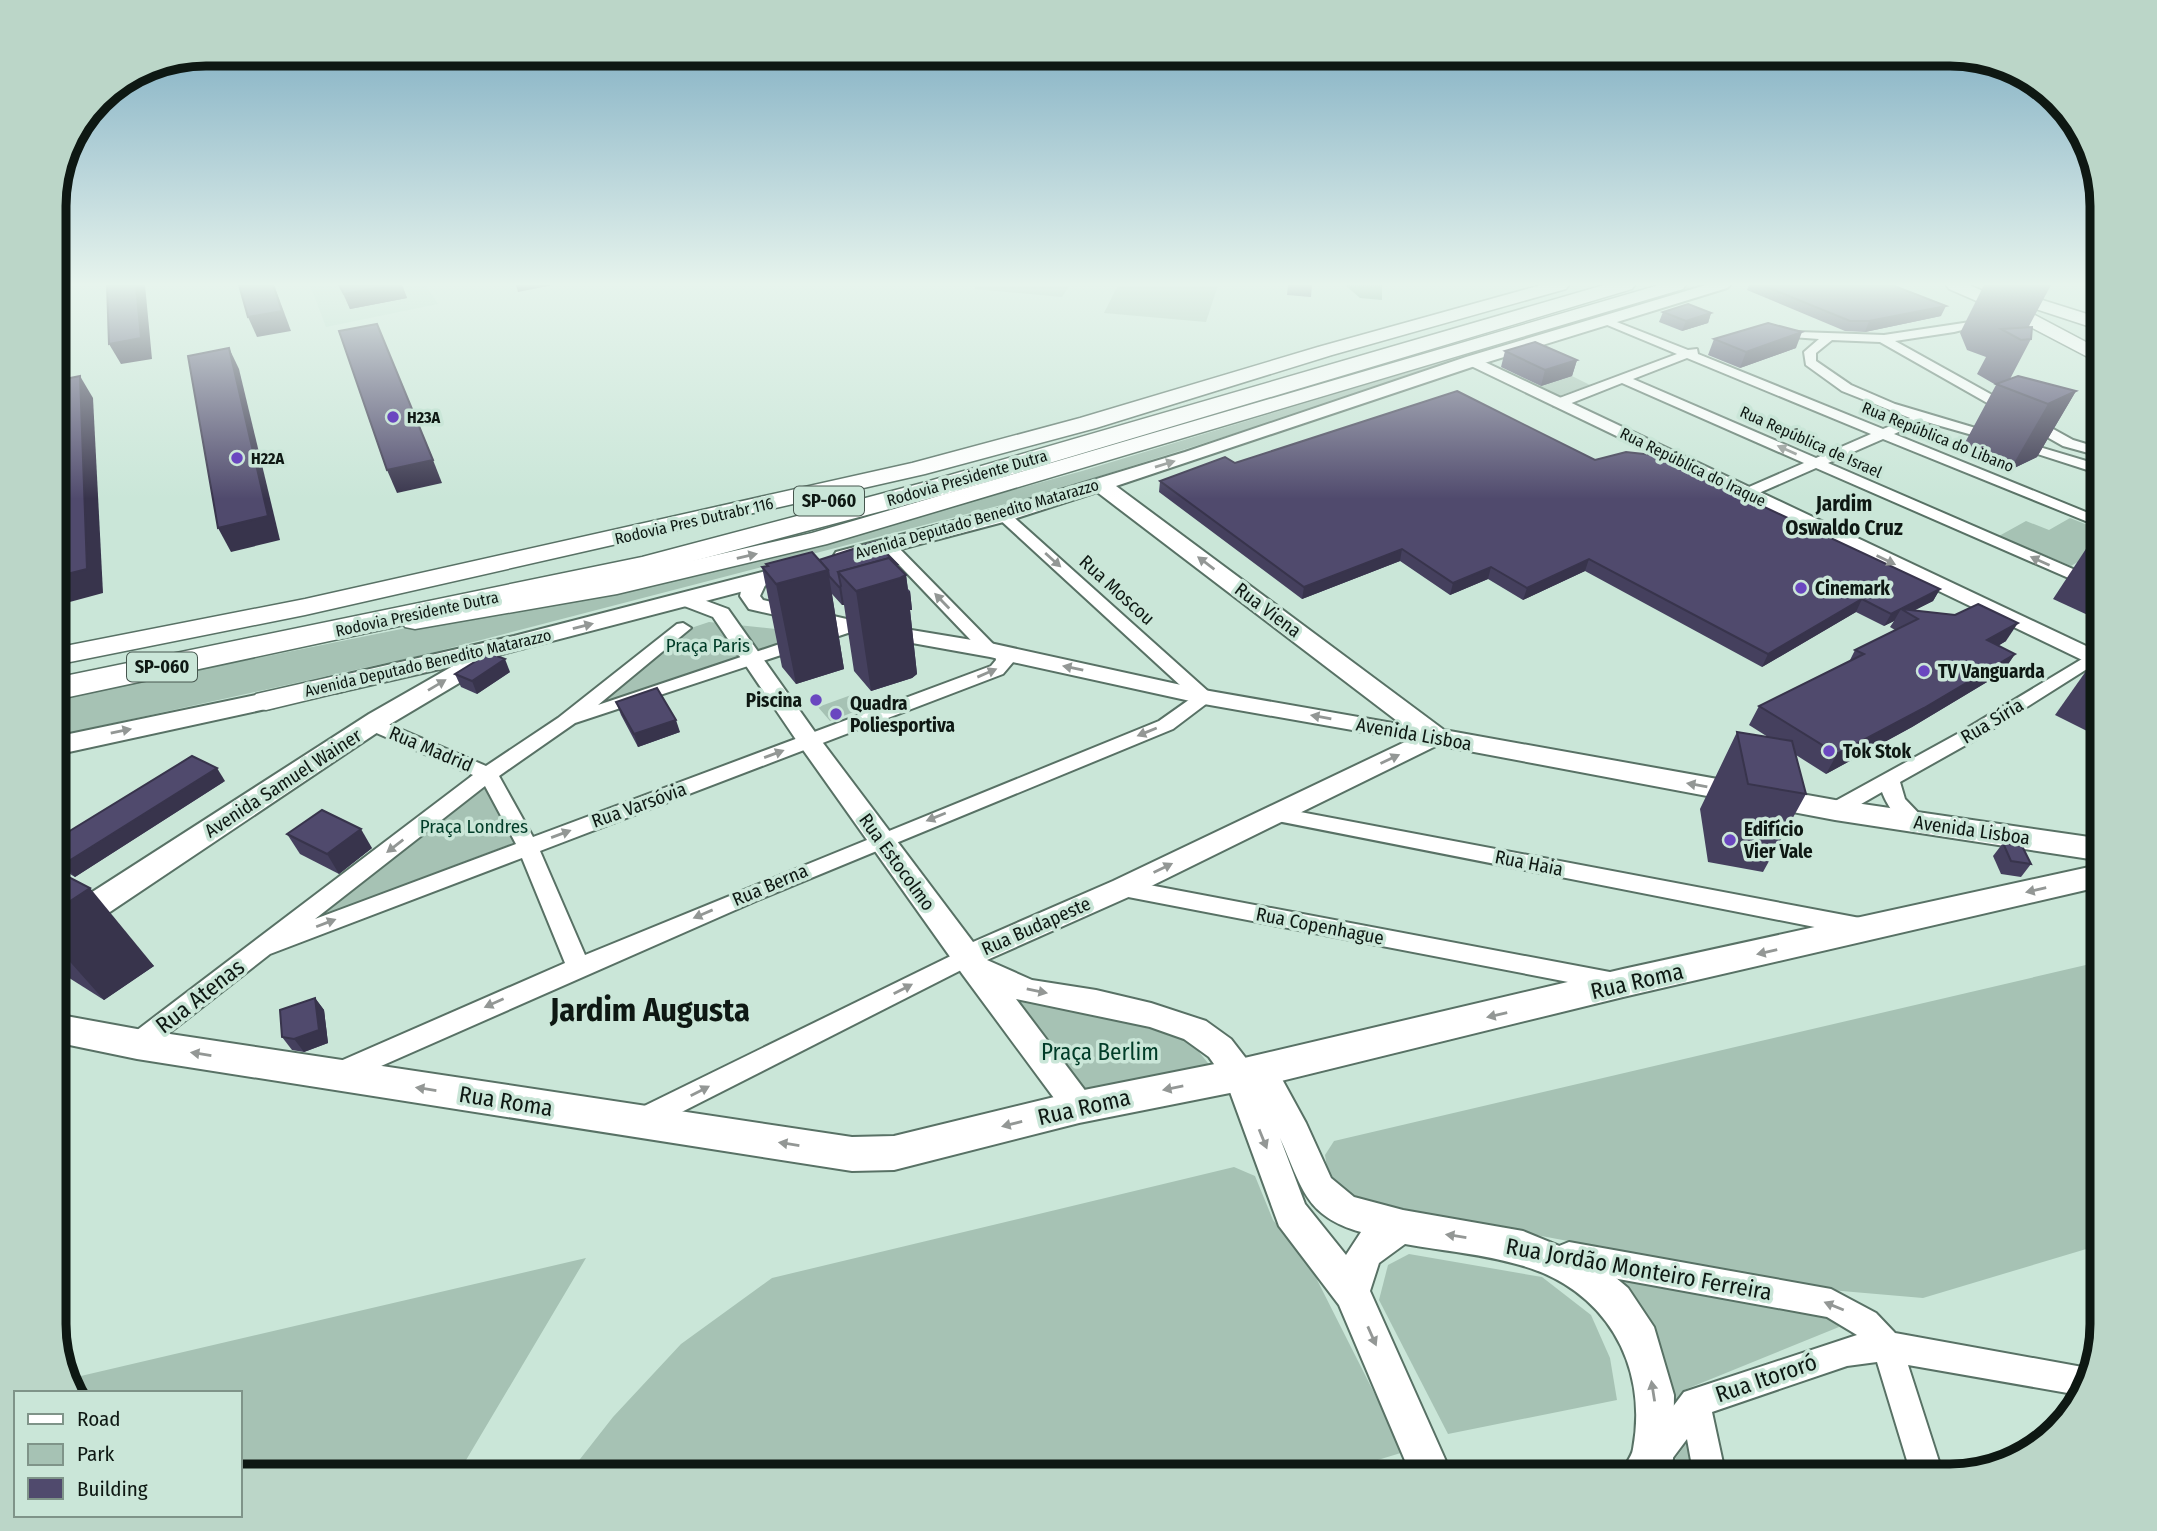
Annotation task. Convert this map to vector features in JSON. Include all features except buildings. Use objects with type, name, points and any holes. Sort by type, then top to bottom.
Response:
[{"type":"highway","name":"Rodovia Presidente Dutra","points":[[67,671],[310,620],[922,480],[1347,356]]},
{"type":"highway","name":"Rodovia Presidente Dutra","points":[[67,687],[658,562],[936,488],[1383,356]]},
{"type":"main road","name":"Rodovia Pres Dutrabr 116","points":[[67,655],[331,601],[917,469],[1088,424],[1307,356]]},
{"type":"main road","points":[[270,645],[617,586],[818,539],[1436,356]]},
{"type":"main road","points":[[1447,370],[1476,356]]},
{"type":"main road","name":"Avenida Deputado Benedito Matarazzo","points":[[67,743],[517,643],[1003,515],[1487,356]]},
{"type":"main road","name":"Rua Viena","points":[[1100,484],[1436,737]]},
{"type":"main road","name":"Avenida Samuel Wainer","points":[[67,924],[375,722],[468,666],[517,643]]},
{"type":"main road","points":[[335,685],[363,683],[379,686],[388,693],[375,722]]},
{"type":"main road","name":"Avenida Lisboa","points":[[1436,737],[1835,810],[2090,848]]},
{"type":"main road","name":"Rua Roma","points":[[67,1030],[137,1044],[852,1154],[894,1153],[1079,1107],[1250,1072],[1532,1007],[1623,983],[2090,878]]},
{"type":"street","points":[[1559,403],[1680,356]]},
{"type":"street","name":"Rua República do Libano","points":[[1693,356],[2090,519]]},
{"type":"street","points":[[1810,356],[1810,362],[1825,377],[1864,396],[1922,417],[2090,466]]},
{"type":"street","points":[[1909,356],[2068,443],[2090,450]]},
{"type":"street","name":"Rua República do Iraque","points":[[1472,361],[2090,658]]},
{"type":"street","name":"Rua República de Israel","points":[[1621,378],[2090,582]]},
{"type":"street","points":[[1747,493],[1886,435],[1922,417]]},
{"type":"street","name":"Rua Moscou","points":[[1003,515],[1204,697]]},
{"type":"street","points":[[888,545],[996,652]]},
{"type":"street","points":[[687,600],[721,612],[748,583]]},
{"type":"street","name":"Avenida Lisboa","points":[[748,583],[752,587],[750,596],[756,605],[996,652],[1204,697],[1436,737]]},
{"type":"street","name":"Rua Estocolmo","points":[[721,612],[751,660],[809,741],[1079,1107]]},
{"type":"street","points":[[565,722],[851,625]]},
{"type":"street","points":[[262,948],[488,774],[565,722],[683,628]]},
{"type":"street","name":"Rua Varsóvia","points":[[262,948],[997,670],[1005,661],[996,652]]},
{"type":"street","name":"Rua Síria","points":[[1835,810],[2090,665]]},
{"type":"street","name":"Rua Berna","points":[[336,1075],[578,966],[1166,725],[1204,697]]},
{"type":"street","name":"Rua Madrid","points":[[375,722],[488,774],[528,846],[578,966]]},
{"type":"street","name":"Rua Budapeste","points":[[639,1121],[1436,737]]},
{"type":"street","points":[[1890,780],[1892,796],[1898,806],[1917,822]]},
{"type":"street","name":"Rua Haia","points":[[1274,814],[1869,928]]},
{"type":"street","name":"Rua Copenhague","points":[[1123,888],[1623,983]]},
{"type":"street","points":[[1784,912],[1799,920],[1808,929],[1811,942]]},
{"type":"street","name":"Rua Atenas","points":[[137,1044],[262,948]]},
{"type":"street","points":[[970,962],[1028,990],[1151,1015],[1195,1030],[1250,1072],[1291,1214],[1352,1292],[1427,1464]]},
{"type":"street","points":[[1517,964],[1536,981],[1538,990],[1532,1007]]},
{"type":"street","name":"Rua Jordão Monteiro Ferreira","points":[[1250,1072],[1294,1133],[1320,1189],[1344,1211],[1403,1227],[1831,1303],[1866,1322],[1887,1346]]},
{"type":"street","points":[[1352,1292],[1358,1263],[1376,1239],[1403,1227]]},
{"type":"street","points":[[1523,1248],[1583,1274],[1615,1301],[1641,1340],[1655,1395],[1646,1464]]},
{"type":"street","points":[[1924,1464],[1887,1346],[2079,1380]]},
{"type":"street","name":"Rua Itororó","points":[[1649,1464],[1695,1403],[1847,1350],[1887,1346]]},
{"type":"street","points":[[1695,1403],[1707,1464]]},
{"type":"green space","points":[[1459,356],[1478,356],[1040,495],[427,654],[67,733],[67,697],[807,547],[1082,471]]},
{"type":"green space","points":[[1572,376],[1590,385],[1559,396],[1538,386]]},
{"type":"green space","points":[[2070,518],[2090,526],[2090,555],[2071,566],[1999,536],[2026,521],[2049,530]]},
{"type":"green space","name":"Praça Paris","points":[[709,622],[813,633],[593,706],[691,628]]},
{"type":"green space","name":"Quadra Poliesportiva","points":[[854,694],[867,707],[830,721],[818,707]]},
{"type":"green space","name":"Praça Londres","points":[[482,782],[521,840],[302,923]]},
{"type":"green space","points":[[2090,964],[2090,1248],[1923,1298],[1830,1290],[1348,1200],[1329,1181],[1325,1155],[1334,1141]]},
{"type":"green space","name":"Praça Berlim","points":[[1016,995],[1182,1031],[1216,1073],[1081,1101],[1006,1001]]},
{"type":"green space","points":[[1234,1167],[1255,1176],[1273,1220],[1306,1258],[1404,1452],[1365,1464],[576,1464],[613,1417],[681,1344],[772,1278]]},
{"type":"green space","points":[[1409,1254],[1542,1277],[1591,1315],[1610,1358],[1617,1400],[1448,1434],[1379,1300],[1388,1265]]},
{"type":"green space","points":[[586,1258],[464,1464],[242,1464],[242,1391],[83,1391],[77,1377]]},
{"type":"green space","points":[[1588,1269],[1834,1316],[1839,1327],[1684,1390],[1671,1407]]},
{"type":"green space","points":[[1688,1441],[1692,1464],[1671,1464]]},
{"type":"place","name":"H23A","points":[[393,417]]},
{"type":"place","name":"H22A","points":[[237,458]]},
{"type":"place","name":"Cinemark","points":[[1801,588]]},
{"type":"place","name":"TV Vanguarda","points":[[1924,671]]},
{"type":"place","name":"Piscina","points":[[816,700]]},
{"type":"place","name":"Quadra Poliesportiva","points":[[836,714]]},
{"type":"place","name":"Tok Stok","points":[[1829,751]]},
{"type":"place","name":"Edifício Vier Vale","points":[[1730,840]]},
{"type":"district","name":"Jardim Oswaldo Cruz","points":[[1844,516]]},
{"type":"district","name":"Jardim Augusta","points":[[650,1010]]}]
